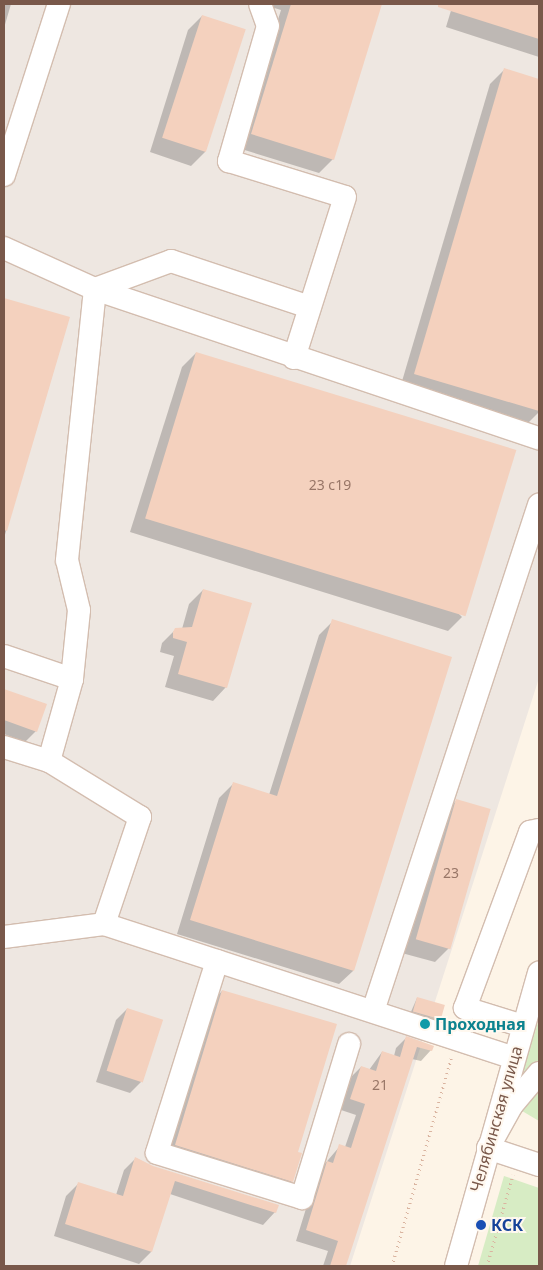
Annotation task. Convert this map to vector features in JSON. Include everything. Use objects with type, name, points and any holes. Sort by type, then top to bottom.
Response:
[{"type":"street","points":[[4,174],[59,4]]},
{"type":"street","points":[[260,4],[268,26],[229,161],[345,197],[294,358]]},
{"type":"street","points":[[4,248],[95,289],[294,358],[539,438]]},
{"type":"street","points":[[95,289],[171,261],[309,307]]},
{"type":"street","points":[[49,762],[72,679],[79,610],[67,560],[95,289]]},
{"type":"street","points":[[373,1011],[539,505]]},
{"type":"street","points":[[4,656],[72,679]]},
{"type":"street","points":[[4,747],[49,762],[140,817],[104,924]]},
{"type":"street","points":[[523,1026],[465,1008],[530,832],[539,830]]},
{"type":"street","points":[[4,937],[104,924],[514,1058]]},
{"type":"street","points":[[217,961],[157,1154],[302,1198],[350,1044]]},
{"type":"street","name":"Челябинская улица","points":[[456,1266],[539,973]]},
{"type":"street","points":[[539,1073],[512,1105],[488,1148],[539,1165]]},
{"type":"path","points":[[392,1266],[456,1040]]},
{"type":"path","points":[[487,1266],[518,1158]]},
{"type":"shaded area","points":[[4,4],[539,4],[539,678],[350,1266],[4,1266]]},
{"type":"green space","points":[[539,1019],[539,1121],[512,1105]]},
{"type":"green space","points":[[504,1176],[539,1188],[539,1266],[478,1266]]},
{"type":"building","points":[[291,4],[382,4],[334,160],[251,134]]},
{"type":"building","points":[[438,4],[539,4],[539,39],[438,7]]},
{"type":"building","points":[[202,15],[246,29],[206,152],[162,138]]},
{"type":"building","points":[[504,68],[539,79],[539,411],[414,374]]},
{"type":"building","points":[[4,298],[70,317],[7,531],[4,530]]},
{"type":"building","points":[[196,352],[516,450],[465,616],[145,518]]},
{"type":"building","points":[[203,589],[252,603],[227,688],[178,674],[187,642],[173,638],[173,632],[175,628],[192,627]]},
{"type":"building","points":[[332,619],[452,657],[354,971],[190,920],[233,782],[277,796]]},
{"type":"building","points":[[4,689],[47,704],[37,732],[4,720]]},
{"type":"building","points":[[456,799],[491,809],[450,949],[416,939]]},
{"type":"building","points":[[222,990],[337,1024],[298,1152],[302,1153],[293,1182],[175,1145]]},
{"type":"building","points":[[417,997],[445,1005],[441,1019],[413,1011]]},
{"type":"building","points":[[127,1008],[163,1020],[143,1083],[107,1071]]},
{"type":"building","points":[[406,1036],[434,1046],[432,1051],[417,1047],[346,1266],[330,1266],[338,1241],[306,1230],[327,1161],[333,1163],[339,1144],[351,1148],[365,1104],[350,1099],[361,1066],[376,1071],[382,1051],[400,1057]]},
{"type":"building","points":[[135,1157],[153,1166],[279,1205],[276,1213],[175,1181],[152,1252],[65,1224],[78,1182],[123,1196]]},
{"type":"place","name":"Проходная","points":[[425,1024]]},
{"type":"place","name":"КСК","points":[[481,1225]]}]
